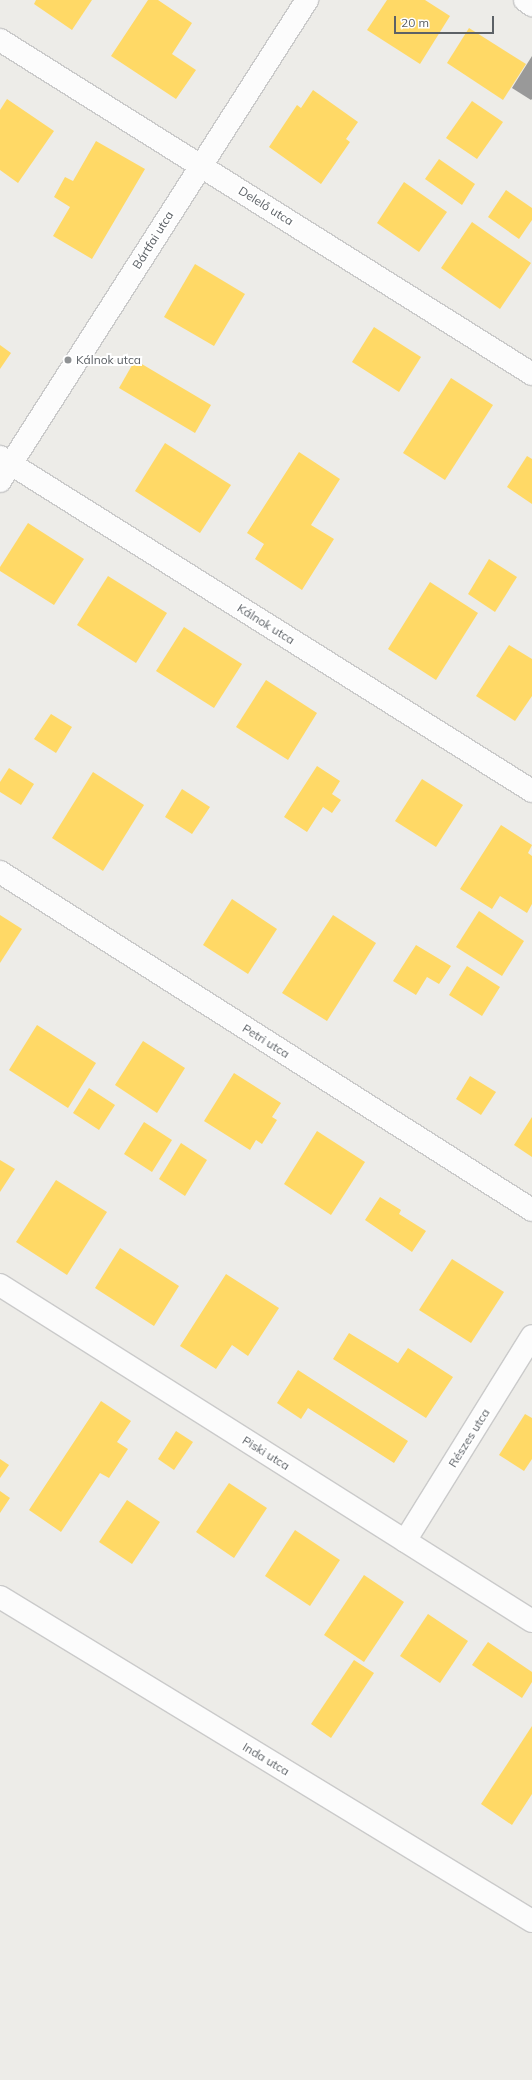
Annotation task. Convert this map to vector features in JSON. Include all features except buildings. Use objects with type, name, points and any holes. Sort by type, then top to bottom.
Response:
[{"type":"street","name":"Bártfai utca","points":[[4,468],[307,0]]},
{"type":"street","points":[[525,0],[532,5]]},
{"type":"street","name":"Delelő utca","points":[[0,40],[200,164],[532,374]]},
{"type":"street","name":"Kálnok utca","points":[[4,468],[532,791]]},
{"type":"street","name":"Petri utca","points":[[0,872],[532,1210]]},
{"type":"street","name":"Piski utca","points":[[0,1285],[532,1621]]},
{"type":"street","name":"Részes utca","points":[[405,1541],[532,1336]]},
{"type":"street","name":"Inda utca","points":[[0,1597],[532,1921]]},
{"type":"place","name":"Kálnok utca","points":[[68,360]]}]
